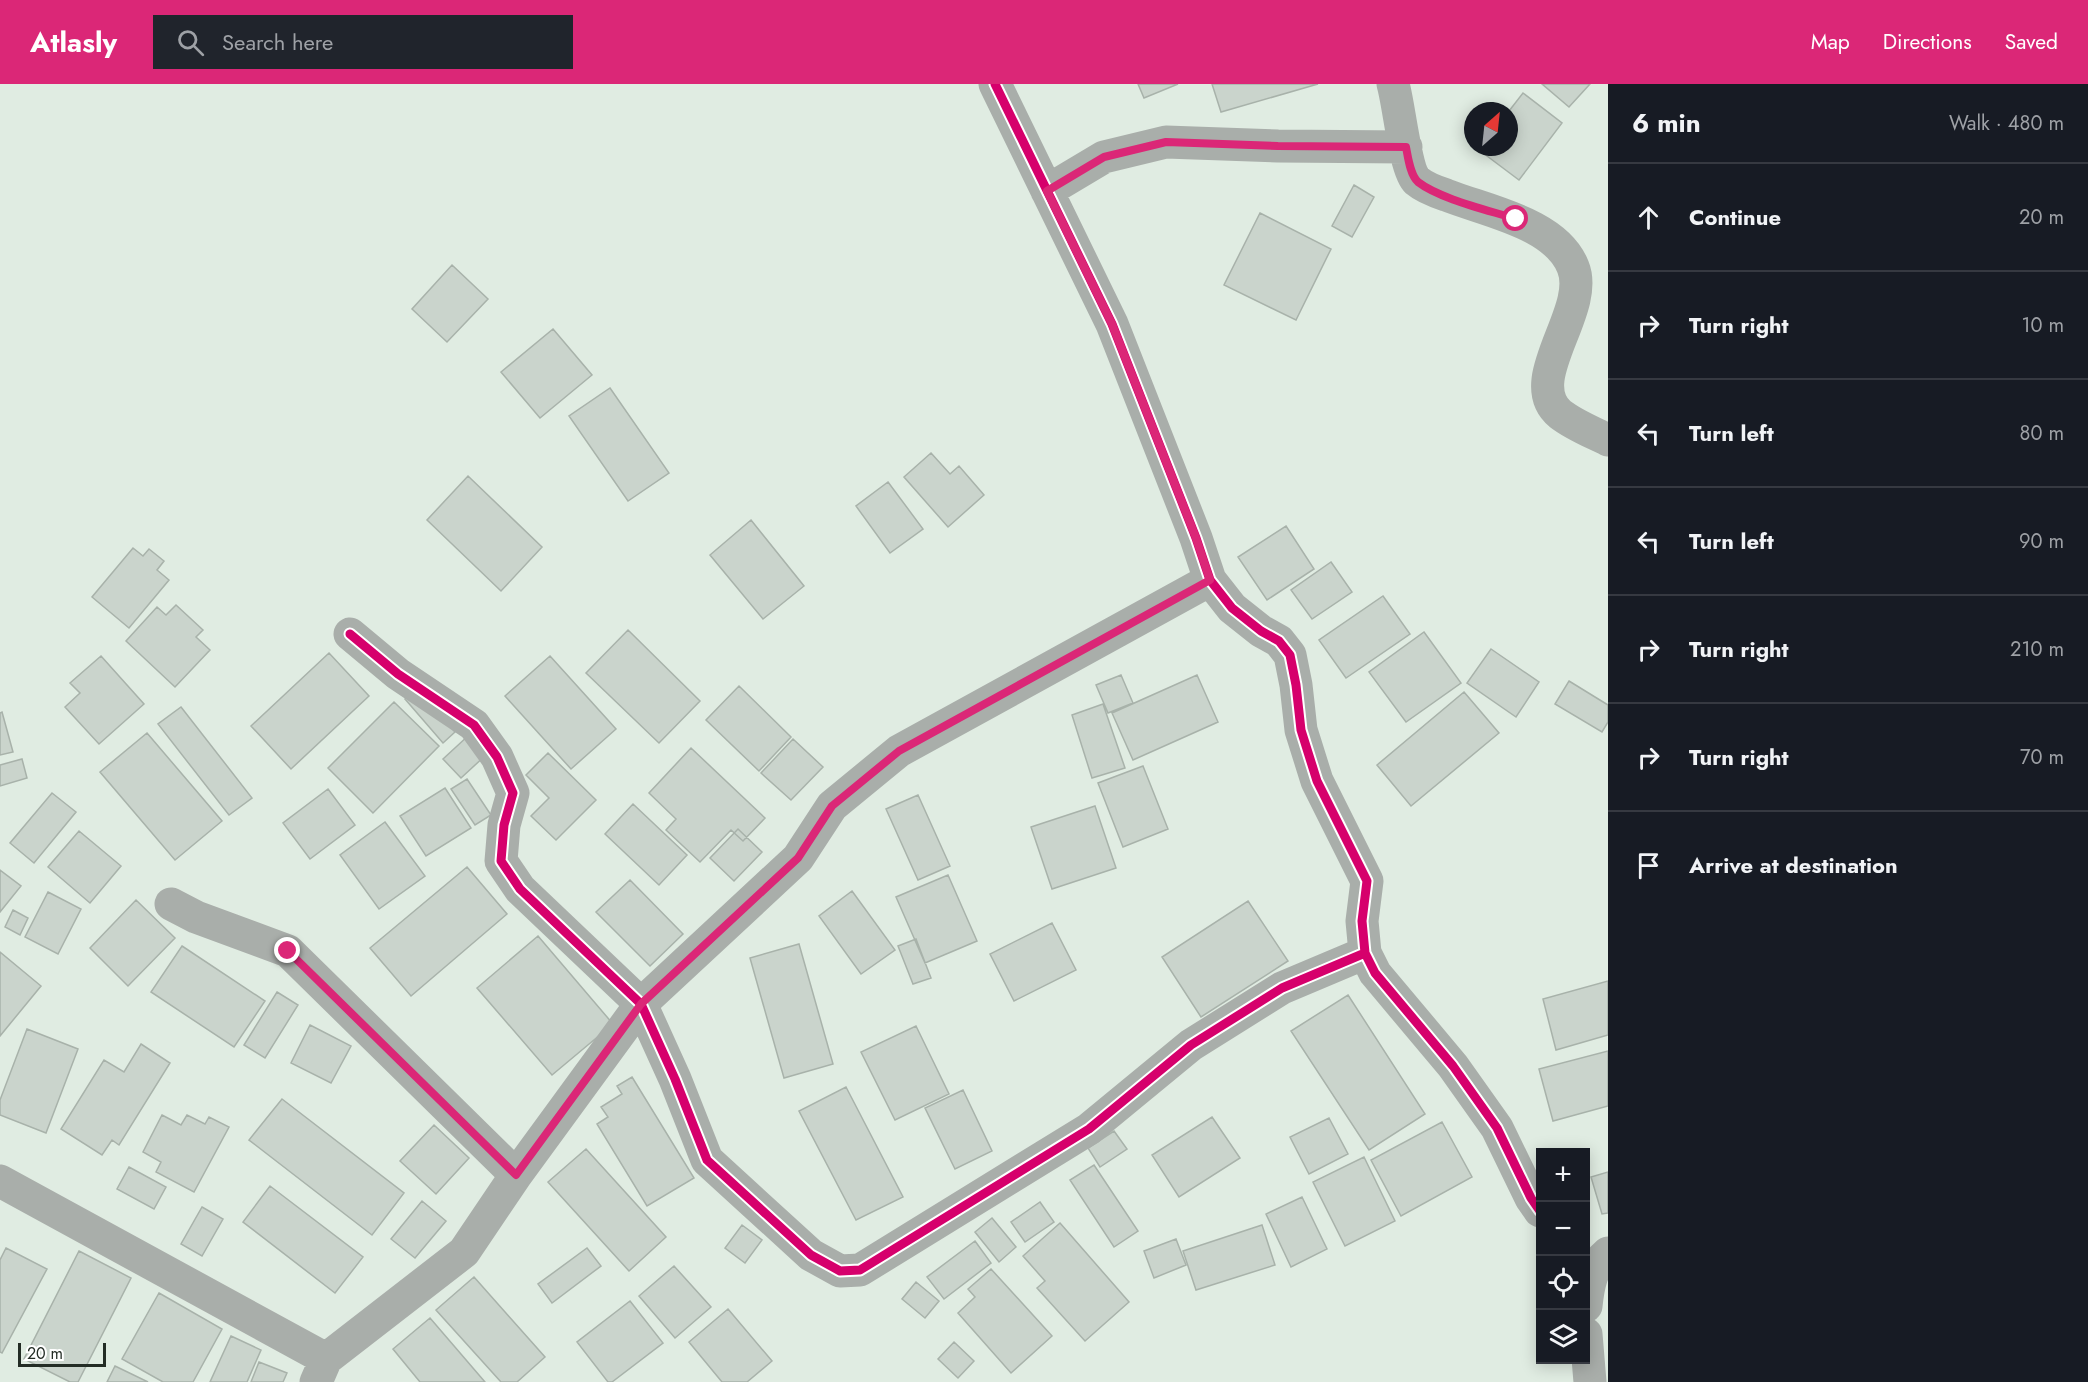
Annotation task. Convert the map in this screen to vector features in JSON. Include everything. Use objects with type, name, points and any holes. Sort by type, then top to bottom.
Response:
[{"type":"street","points":[[995,84],[1112,324],[1196,538],[1210,580],[1232,608],[1261,631],[1279,641],[1290,655],[1301,730],[1317,781],[1367,880],[1362,921],[1365,953],[1375,973],[1453,1066],[1497,1128],[1536,1205]]},
{"type":"street","points":[[1393,84],[1408,162],[1417,181],[1460,201],[1516,219],[1564,248],[1574,269],[1577,286],[1573,308],[1548,376],[1548,397],[1558,412],[1575,424],[1608,440]]},
{"type":"street","points":[[1047,191],[1104,157],[1166,142],[1406,147]]},
{"type":"street","points":[[0,1181],[321,1370],[464,1252],[516,1175],[641,1004],[798,858],[832,806],[899,751],[1210,580]]},
{"type":"street","points":[[350,634],[398,674],[474,725],[497,758],[513,793],[504,825],[501,861],[520,889],[641,1004],[675,1079],[707,1160],[811,1255],[840,1271],[860,1270],[1089,1130],[1191,1045],[1272,994],[1365,953]]},
{"type":"street","points":[[171,904],[196,917],[288,951],[516,1175]]},
{"type":"street","points":[[1590,1281],[1599,1261],[1608,1254]]},
{"type":"street","points":[[1588,1364],[1590,1382]]},
{"type":"building","points":[[1138,84],[1178,84],[1144,98]]},
{"type":"building","points":[[1212,84],[1318,84],[1221,112]]},
{"type":"building","points":[[1542,84],[1590,84],[1569,107]]},
{"type":"building","points":[[1523,93],[1562,123],[1519,180],[1487,156],[1518,156],[1518,102],[1516,102]]},
{"type":"building","points":[[1354,185],[1374,197],[1352,237],[1332,226]]},
{"type":"building","points":[[1260,213],[1331,249],[1296,320],[1224,285]]},
{"type":"building","points":[[452,265],[488,299],[447,342],[412,309]]},
{"type":"building","points":[[553,329],[592,375],[540,418],[501,372]]},
{"type":"building","points":[[610,388],[669,473],[628,501],[569,416]]},
{"type":"building","points":[[931,453],[950,474],[959,466],[984,495],[948,527],[904,477]]},
{"type":"building","points":[[468,476],[542,547],[501,591],[427,520]]},
{"type":"building","points":[[888,482],[923,529],[890,553],[856,506]]},
{"type":"building","points":[[751,520],[804,586],[763,619],[710,555]]},
{"type":"building","points":[[1286,526],[1314,569],[1267,600],[1238,557]]},
{"type":"building","points":[[133,548],[143,556],[149,549],[164,561],[157,570],[169,580],[129,628],[92,597]]},
{"type":"building","points":[[1331,562],[1352,592],[1312,619],[1291,590]]},
{"type":"building","points":[[1383,596],[1410,634],[1346,678],[1319,640]]},
{"type":"building","points":[[176,605],[203,630],[196,637],[210,650],[175,687],[126,641],[157,607],[166,615]]},
{"type":"building","points":[[628,630],[700,701],[659,743],[586,673]]},
{"type":"building","points":[[1424,632],[1461,683],[1406,722],[1369,672]]},
{"type":"building","points":[[1491,649],[1539,682],[1516,717],[1467,683]]},
{"type":"building","points":[[329,653],[369,696],[291,769],[251,726]]},
{"type":"building","points":[[101,656],[144,704],[99,744],[65,707],[80,693],[70,683]]},
{"type":"building","points":[[550,656],[616,729],[571,769],[505,696]]},
{"type":"building","points":[[1121,675],[1133,703],[1108,713],[1096,685]]},
{"type":"building","points":[[1197,675],[1218,722],[1133,760],[1112,713]]},
{"type":"building","points":[[1569,681],[1608,705],[1608,722],[1602,732],[1555,704]]},
{"type":"building","points":[[739,686],[791,737],[759,771],[706,720]]},
{"type":"building","points":[[417,688],[455,732],[443,743],[405,699]]},
{"type":"building","points":[[1464,692],[1499,733],[1411,806],[1377,765]]},
{"type":"building","points":[[394,702],[439,746],[373,813],[328,768]]},
{"type":"building","points":[[1103,704],[1125,768],[1092,778],[1072,715]]},
{"type":"building","points":[[181,707],[252,798],[229,815],[158,724]]},
{"type":"building","points":[[2,712],[13,752],[0,755],[0,713]]},
{"type":"building","points":[[147,733],[222,821],[175,860],[100,772]]},
{"type":"building","points":[[469,735],[487,754],[461,778],[443,759]]},
{"type":"building","points":[[793,739],[823,767],[791,800],[761,773]]},
{"type":"building","points":[[691,748],[765,818],[743,841],[731,830],[700,862],[666,830],[676,819],[649,793]]},
{"type":"building","points":[[548,753],[596,800],[556,840],[531,816],[549,798],[526,775]]},
{"type":"building","points":[[22,759],[27,778],[0,786],[0,765]]},
{"type":"building","points":[[1143,766],[1168,829],[1123,847],[1098,783]]},
{"type":"building","points":[[467,779],[491,815],[475,825],[451,789]]},
{"type":"building","points":[[445,788],[471,828],[426,856],[400,816]]},
{"type":"building","points":[[328,789],[355,825],[310,859],[283,823]]},
{"type":"building","points":[[52,793],[76,812],[34,863],[10,843]]},
{"type":"building","points":[[918,795],[950,866],[918,880],[886,809]]},
{"type":"building","points":[[633,804],[687,855],[659,885],[605,834]]},
{"type":"building","points":[[1095,806],[1116,868],[1052,889],[1031,827]]},
{"type":"building","points":[[385,822],[425,876],[379,909],[340,855]]},
{"type":"building","points":[[738,829],[762,852],[734,881],[710,858]]},
{"type":"building","points":[[79,831],[121,866],[90,903],[48,867]]},
{"type":"building","points":[[467,867],[507,914],[411,996],[370,948]]},
{"type":"building","points":[[0,870],[21,886],[0,912]]},
{"type":"building","points":[[948,875],[977,941],[925,963],[896,897]]},
{"type":"building","points":[[630,880],[683,934],[650,966],[596,912]]},
{"type":"building","points":[[852,891],[895,950],[861,974],[819,916]]},
{"type":"building","points":[[48,892],[81,909],[58,954],[25,937]]},
{"type":"building","points":[[136,900],[175,938],[128,986],[90,948]]},
{"type":"building","points":[[1248,901],[1288,961],[1201,1017],[1162,957]]},
{"type":"building","points":[[13,910],[28,918],[20,935],[5,927]]},
{"type":"building","points":[[1052,923],[1076,970],[1014,1001],[990,954]]},
{"type":"building","points":[[538,936],[613,1024],[552,1075],[477,988]]},
{"type":"building","points":[[916,939],[931,978],[913,984],[898,946]]},
{"type":"building","points":[[799,944],[833,1064],[784,1078],[750,958]]},
{"type":"building","points":[[182,946],[265,1001],[234,1047],[151,992]]},
{"type":"building","points":[[0,952],[41,986],[0,1036]]},
{"type":"building","points":[[1608,981],[1608,1035],[1556,1050],[1543,999]]},
{"type":"building","points":[[277,992],[298,1005],[265,1058],[244,1045]]},
{"type":"building","points":[[1348,995],[1425,1114],[1369,1150],[1291,1031]]},
{"type":"building","points":[[310,1025],[351,1046],[331,1083],[291,1063]]},
{"type":"building","points":[[916,1026],[949,1094],[895,1120],[861,1052]]},
{"type":"building","points":[[27,1029],[78,1049],[46,1133],[0,1115],[0,1100]]},
{"type":"building","points":[[141,1044],[170,1063],[119,1145],[112,1140],[102,1155],[61,1129],[104,1060],[124,1072]]},
{"type":"building","points":[[1608,1051],[1608,1106],[1553,1121],[1539,1069]]},
{"type":"building","points":[[632,1077],[694,1178],[647,1206],[597,1124],[608,1117],[601,1107],[622,1094],[617,1086]]},
{"type":"building","points":[[846,1087],[903,1197],[856,1220],[799,1111]]},
{"type":"building","points":[[963,1090],[992,1151],[955,1169],[925,1108]]},
{"type":"building","points":[[282,1099],[404,1193],[372,1235],[249,1140]]},
{"type":"building","points":[[162,1115],[181,1125],[187,1115],[205,1124],[209,1117],[229,1127],[194,1192],[156,1172],[161,1162],[143,1152]]},
{"type":"building","points":[[1212,1117],[1240,1158],[1179,1197],[1152,1155]]},
{"type":"building","points":[[1329,1118],[1348,1154],[1309,1174],[1290,1137]]},
{"type":"building","points":[[1442,1122],[1472,1177],[1401,1216],[1371,1160]]},
{"type":"building","points":[[434,1125],[469,1158],[436,1194],[400,1161]]},
{"type":"building","points":[[1114,1131],[1127,1149],[1100,1167],[1088,1148]]},
{"type":"building","points":[[586,1149],[666,1237],[629,1271],[548,1182]]},
{"type":"building","points":[[1364,1157],[1395,1221],[1345,1246],[1313,1182]]},
{"type":"building","points":[[1094,1165],[1138,1231],[1114,1247],[1070,1180]]},
{"type":"building","points":[[129,1167],[166,1187],[154,1209],[117,1189]]},
{"type":"building","points":[[1608,1172],[1608,1213],[1602,1214],[1591,1177]]},
{"type":"building","points":[[270,1186],[363,1257],[335,1293],[243,1222]]},
{"type":"building","points":[[1302,1197],[1327,1249],[1291,1267],[1266,1214]]},
{"type":"building","points":[[422,1201],[446,1221],[415,1258],[391,1239]]},
{"type":"building","points":[[1040,1202],[1054,1222],[1025,1242],[1011,1222]]},
{"type":"building","points":[[202,1207],[223,1219],[202,1256],[181,1244]]},
{"type":"building","points":[[992,1218],[1016,1247],[999,1262],[975,1232]]},
{"type":"building","points":[[1060,1223],[1129,1302],[1085,1341],[1037,1288],[1045,1281],[1023,1256]]},
{"type":"building","points":[[742,1225],[762,1240],[745,1263],[725,1248]]},
{"type":"building","points":[[1262,1225],[1275,1265],[1196,1290],[1183,1251]]},
{"type":"building","points":[[1176,1239],[1186,1265],[1154,1278],[1144,1251]]},
{"type":"building","points":[[975,1241],[991,1263],[944,1299],[927,1277]]},
{"type":"building","points":[[6,1248],[47,1269],[2,1353],[0,1352],[0,1260]]},
{"type":"building","points":[[587,1248],[601,1266],[552,1303],[538,1284]]},
{"type":"building","points":[[79,1251],[131,1278],[78,1382],[70,1382],[24,1359]]},
{"type":"building","points":[[674,1266],[711,1307],[675,1338],[639,1296]]},
{"type":"building","points":[[991,1269],[1052,1336],[1011,1373],[958,1313],[975,1297],[968,1289]]},
{"type":"building","points":[[474,1277],[545,1357],[517,1382],[501,1382],[436,1310]]},
{"type":"building","points":[[916,1282],[939,1301],[925,1318],[902,1299]]},
{"type":"building","points":[[159,1293],[222,1329],[193,1382],[163,1382],[122,1359]]},
{"type":"building","points":[[630,1301],[663,1343],[612,1382],[608,1382],[577,1342]]},
{"type":"building","points":[[728,1309],[772,1361],[747,1382],[722,1382],[689,1342]]},
{"type":"building","points":[[430,1318],[485,1382],[420,1382],[393,1349]]},
{"type":"building","points":[[231,1336],[261,1350],[247,1382],[210,1382]]},
{"type":"building","points":[[954,1342],[974,1361],[958,1378],[938,1359]]},
{"type":"building","points":[[259,1362],[287,1373],[283,1382],[251,1382]]},
{"type":"building","points":[[115,1366],[148,1382],[107,1382]]},
{"type":"cycle path","points":[[995,84],[1112,324],[1196,538],[1210,580],[1232,608],[1261,631],[1279,641],[1290,655],[1301,730],[1317,781],[1367,881],[1362,921],[1365,953],[1375,973],[1453,1066],[1497,1128],[1536,1205]]},
{"type":"cycle path","points":[[350,634],[398,674],[474,725],[497,757],[513,793],[504,825],[501,861],[520,889],[641,1004],[675,1079],[707,1160],[811,1255],[840,1271],[860,1270],[1089,1129],[1191,1045],[1282,988],[1365,953]]},
{"type":"route","points":[[288,951],[516,1175],[641,1004],[798,858],[832,806],[899,751],[1210,580],[1196,538],[1112,324],[1047,191],[1104,157],[1166,142],[1406,147],[1408,162],[1417,181],[1471,205],[1516,219]]}]
